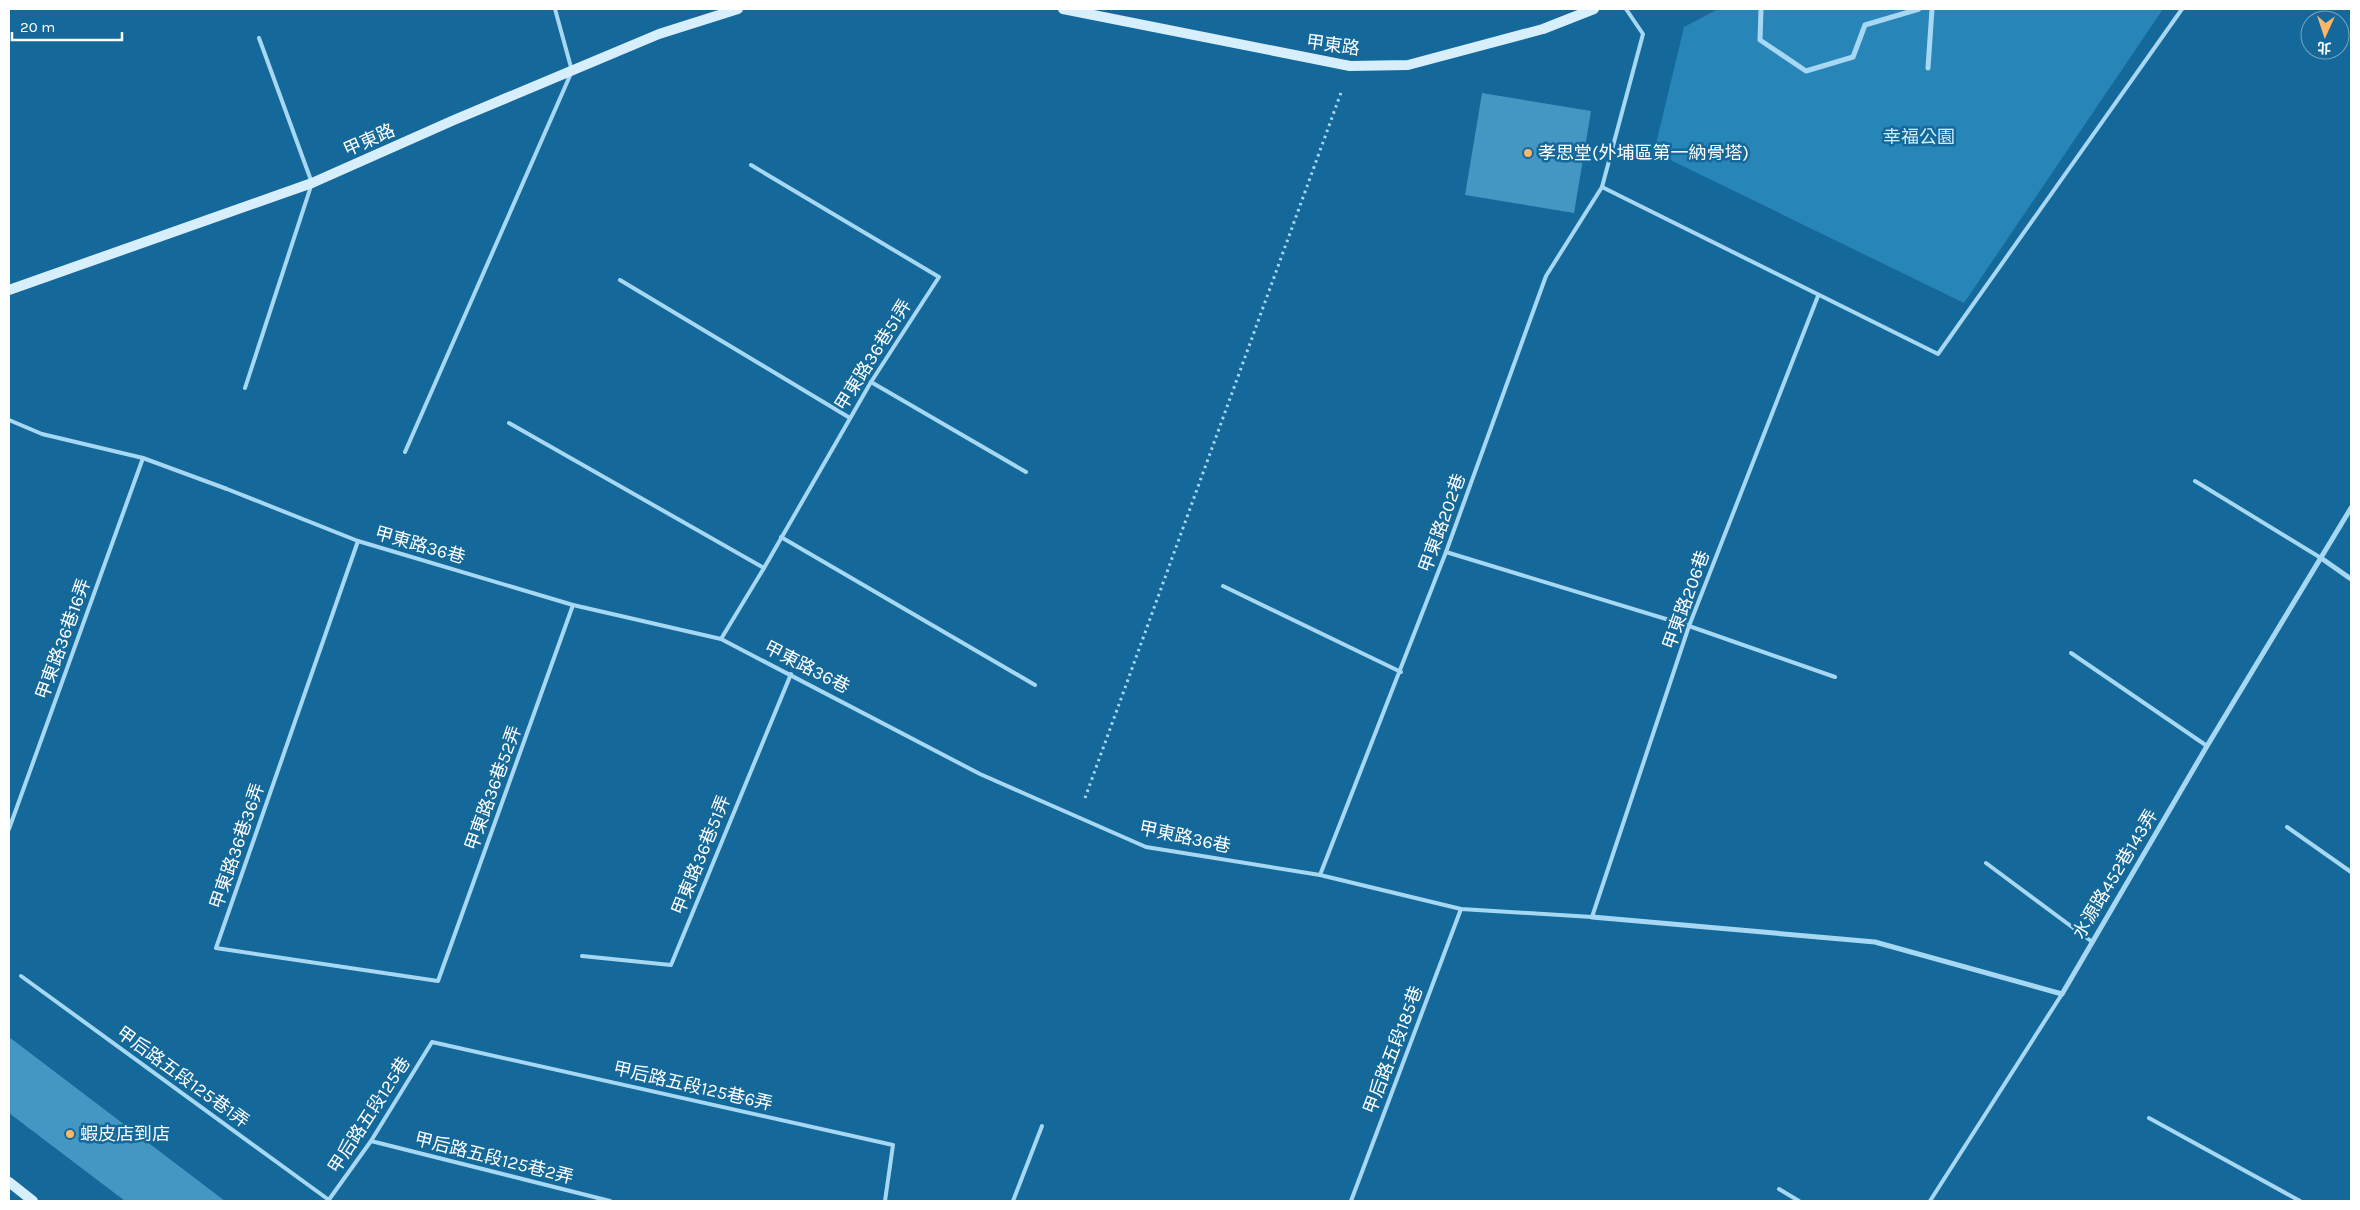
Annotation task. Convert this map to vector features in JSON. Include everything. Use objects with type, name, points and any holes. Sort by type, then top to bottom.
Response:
[{"type":"street","name":"甲東路","points":[[9,290],[312,183],[454,120],[660,34],[738,9]]},
{"type":"street","name":"甲東路","points":[[1063,9],[1350,66],[1408,65],[1543,29],[1594,9]]},
{"type":"street","points":[[1761,9],[1760,40],[1806,71],[1853,57],[1865,24],[1919,9]]},
{"type":"street","points":[[1928,68],[1932,9]]},
{"type":"street","name":"水源路452巷143弄","points":[[2062,994],[2091,941],[2351,508]]},
{"type":"street","points":[[2321,558],[2351,579]]},
{"type":"street","points":[[1592,917],[1875,942],[2062,994]]},
{"type":"street","points":[[9,1182],[33,1201]]},
{"type":"lane","points":[[404,452],[572,71],[555,9]]},
{"type":"lane","name":"甲東路202巷","points":[[1320,875],[1401,672],[1546,276],[1602,187],[1643,34],[1626,9]]},
{"type":"lane","points":[[1602,187],[1938,354],[2182,9]]},
{"type":"lane","points":[[245,388],[312,183],[259,38]]},
{"type":"lane","name":"甲東路36巷51弄","points":[[721,639],[871,382],[939,277],[750,165]]},
{"type":"lane","points":[[620,280],[850,418]]},
{"type":"lane","name":"甲東路206巷","points":[[1592,917],[1689,626],[1818,296]]},
{"type":"lane","points":[[871,382],[1026,472]]},
{"type":"lane","name":"甲東路36巷","points":[[9,420],[42,434],[143,458],[358,541],[573,605],[721,639],[980,774],[1146,847],[1320,875],[1461,909],[1592,917]]},
{"type":"lane","points":[[509,423],[764,568]]},
{"type":"lane","name":"甲東路36巷16弄","points":[[9,829],[143,458]]},
{"type":"lane","points":[[2195,481],[2321,558]]},
{"type":"lane","points":[[781,537],[1035,685]]},
{"type":"lane","name":"甲東路36巷36弄","points":[[358,541],[216,948],[438,981]]},
{"type":"lane","points":[[1446,552],[1689,626],[1835,677]]},
{"type":"lane","points":[[1223,586],[1401,672]]},
{"type":"lane","name":"甲東路36巷52弄","points":[[438,981],[573,605]]},
{"type":"lane","points":[[2071,653],[2207,746]]},
{"type":"lane","name":"甲東路36巷51弄","points":[[582,956],[671,965],[791,674]]},
{"type":"lane","points":[[2287,827],[2351,872]]},
{"type":"lane","points":[[1986,863],[2091,941]]},
{"type":"lane","name":"甲后路五段185巷","points":[[1351,1201],[1461,909]]},
{"type":"lane","name":"甲后路五段125巷1弄","points":[[21,976],[328,1201]]},
{"type":"lane","name":"水源路452巷143弄","points":[[1930,1201],[2062,994]]},
{"type":"lane","name":"甲后路五段125巷","points":[[328,1201],[371,1141],[432,1042]]},
{"type":"lane","name":"甲后路五段125巷6弄","points":[[432,1042],[893,1145],[886,1201]]},
{"type":"lane","points":[[2148,1118],[2300,1201]]},
{"type":"lane","points":[[1013,1201],[1042,1126]]},
{"type":"lane","name":"甲后路五段125巷2弄","points":[[371,1141],[610,1201]]},
{"type":"lane","points":[[1779,1189],[1799,1201]]},
{"type":"path","points":[[1078,817],[1350,66]]},
{"type":"green space","name":"幸福公園","points":[[1718,9],[2163,9],[1964,303],[1654,152],[1684,27]]},
{"type":"building","name":"孝思堂(外埔區第一納骨塔)","points":[[1482,93],[1591,111],[1574,213],[1465,195]]},
{"type":"building","points":[[9,1037],[225,1201],[125,1201],[9,1113]]},
{"type":"place","name":"孝思堂(外埔區第一納骨塔)","points":[[1528,153]]},
{"type":"place","name":"蝦皮店到店","points":[[70,1134]]}]
